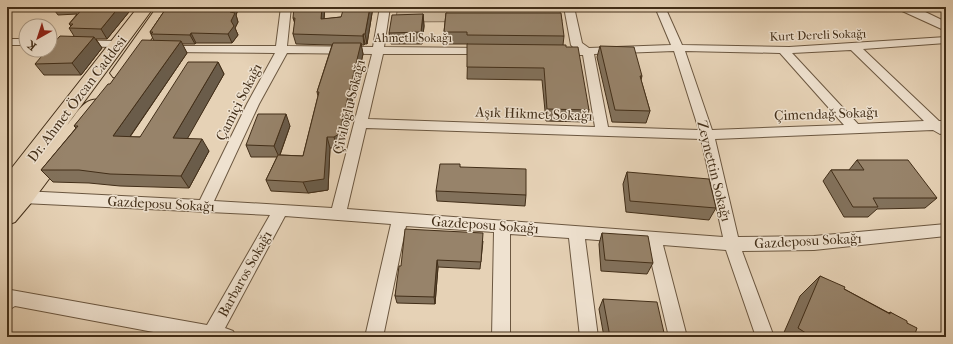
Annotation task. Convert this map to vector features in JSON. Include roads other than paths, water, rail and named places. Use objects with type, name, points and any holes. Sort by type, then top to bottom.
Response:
[{"type":"main road","name":"Dr. Ahmet Özcan Caddesi","points":[[141,47],[146,7]]},
{"type":"main road","name":"Dr. Ahmet Özcan Caddesi","points":[[7,215],[15,194],[141,47],[165,7]]},
{"type":"street","name":"Çamiçi Sokağı","points":[[204,206],[281,51],[286,7]]},
{"type":"street","name":"Çiviloğlu Sokağı","points":[[338,214],[378,50],[385,7]]},
{"type":"street","points":[[569,7],[577,45],[588,52],[602,132]]},
{"type":"street","name":"Zeynettin Sokağı","points":[[660,7],[684,48],[707,135],[732,244],[765,337]]},
{"type":"street","points":[[905,7],[946,26]]},
{"type":"street","name":"Kurt Dereli Sokağı","points":[[684,48],[783,50],[854,47],[946,40]]},
{"type":"street","points":[[7,42],[18,42]]},
{"type":"street","name":"Ahmetli Sokağı","points":[[58,43],[281,51],[495,51]]},
{"type":"street","points":[[854,47],[943,128]]},
{"type":"street","points":[[549,52],[684,48]]},
{"type":"street","points":[[783,50],[854,128]]},
{"type":"street","name":"Aşık Hikmet Sokağı","points":[[360,123],[707,135]]},
{"type":"street","name":"Çimendağ Sokağı","points":[[707,135],[854,128],[943,128]]},
{"type":"street","name":"Gazdeposu Sokağı","points":[[15,194],[281,210],[732,244],[814,243],[946,230]]},
{"type":"street","name":"Barbaros Sokağı","points":[[216,336],[281,210]]},
{"type":"street","points":[[374,337],[400,219]]},
{"type":"street","points":[[501,337],[502,227]]},
{"type":"street","points":[[576,232],[588,337]]},
{"type":"street","points":[[654,238],[678,337]]},
{"type":"street","points":[[7,303],[11,298],[216,336]]}]
